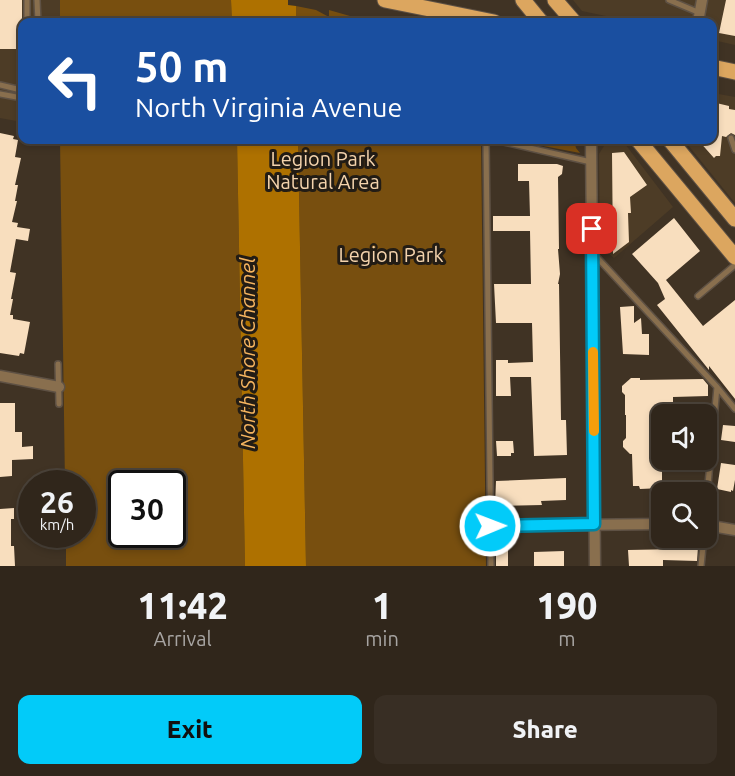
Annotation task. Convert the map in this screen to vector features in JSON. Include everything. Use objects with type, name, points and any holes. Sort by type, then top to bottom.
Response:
[{"type":"main road","points":[[385,0],[450,10],[479,18]]},
{"type":"main road","points":[[523,0],[538,18]]},
{"type":"main road","points":[[555,0],[571,18]]},
{"type":"main road","points":[[717,68],[735,72]]},
{"type":"main road","points":[[641,144],[735,257]]},
{"type":"main road","points":[[673,144],[735,219]]},
{"type":"street","points":[[699,18],[702,0]]},
{"type":"street","points":[[591,144],[595,566]]},
{"type":"street","points":[[0,376],[58,387]]},
{"type":"street","points":[[490,526],[651,524]]},
{"type":"street","points":[[717,527],[735,530]]},
{"type":"lane","points":[[27,0],[27,18]]},
{"type":"lane","points":[[37,0],[38,18]]},
{"type":"lane","points":[[669,0],[699,18]]},
{"type":"lane","points":[[0,85],[18,88]]},
{"type":"lane","points":[[0,94],[18,97]]},
{"type":"lane","points":[[731,138],[735,150]]},
{"type":"lane","points":[[486,144],[491,566]]},
{"type":"lane","points":[[512,144],[591,162]]},
{"type":"lane","points":[[592,251],[735,409]]},
{"type":"lane","points":[[698,296],[735,265]]},
{"type":"lane","points":[[58,364],[58,404]]},
{"type":"lane","points":[[708,482],[717,387]]},
{"type":"lane","points":[[702,566],[703,548]]},
{"type":"shaded area","points":[[0,0],[60,0],[60,18],[18,18],[18,121],[0,118]]},
{"type":"shaded area","points":[[573,0],[735,0],[735,45],[717,41],[717,18],[615,18],[582,11]]},
{"type":"shaded area","points":[[717,94],[735,97],[735,203],[687,144],[717,144]]},
{"type":"shaded area","points":[[605,144],[625,144],[673,207],[614,258],[600,246],[599,154]]},
{"type":"green space","points":[[60,0],[231,0],[232,18],[60,18]]},
{"type":"green space","points":[[296,6],[316,10],[329,17],[329,10],[357,18],[296,18]]},
{"type":"green space","points":[[60,144],[237,144],[245,566],[66,566],[66,548],[96,548],[96,470],[65,470]]},
{"type":"green space","name":"Legion Park","points":[[298,144],[481,144],[486,566],[306,566]]},
{"type":"green space","points":[[533,144],[575,144],[580,153]]},
{"type":"water","points":[[231,0],[288,0],[288,5],[296,6],[296,18],[232,18]]},
{"type":"water","name":"North Shore Channel","points":[[237,144],[298,144],[306,566],[245,566]]},
{"type":"building","points":[[0,0],[22,0],[22,18],[18,18],[18,49],[0,49]]},
{"type":"building","points":[[726,0],[735,0],[735,36],[719,33]]},
{"type":"building","points":[[717,103],[735,110],[735,135],[731,133],[726,137],[722,136],[720,156],[714,158],[702,144],[717,144]]},
{"type":"building","points":[[0,133],[14,136],[13,139],[18,140],[15,157],[21,158],[15,185],[18,185],[15,201],[17,201],[12,222],[18,223],[17,227],[30,229],[28,241],[16,239],[10,272],[16,273],[10,315],[13,315],[13,319],[30,322],[24,354],[20,353],[19,356],[0,353]]},
{"type":"building","points":[[624,152],[647,185],[630,197],[629,242],[613,254],[612,153]]},
{"type":"building","points":[[518,164],[563,166],[562,174],[558,177],[560,274],[558,284],[561,420],[566,420],[567,455],[534,456],[531,377],[510,377],[511,396],[496,396],[496,360],[508,360],[508,363],[533,362],[532,323],[496,323],[494,284],[531,284],[530,231],[493,231],[493,216],[530,216],[529,181],[518,181]]},
{"type":"building","points":[[674,218],[700,251],[666,280],[703,326],[735,300],[735,399],[657,305],[665,299],[658,283],[632,254]]},
{"type":"building","points":[[634,306],[634,323],[641,318],[642,334],[649,334],[649,355],[623,354],[620,307]]},
{"type":"building","points":[[631,378],[640,378],[640,380],[703,379],[708,385],[708,396],[673,397],[673,404],[651,404],[651,470],[662,470],[662,482],[651,482],[651,488],[640,489],[639,486],[633,486],[632,454],[623,447],[623,441],[626,438],[626,415],[622,386]]},
{"type":"building","points":[[0,403],[15,403],[15,432],[22,432],[22,447],[33,446],[33,459],[12,460],[12,476],[0,477]]},
{"type":"building","points":[[723,425],[735,426],[735,442],[721,440]]},
{"type":"building","points":[[496,441],[513,441],[514,453],[511,453],[511,456],[497,456]]},
{"type":"building","points":[[721,463],[735,465],[733,491],[717,489]]},
{"type":"building","points":[[566,478],[566,500],[541,501],[542,505],[495,506],[496,481]]},
{"type":"building","points":[[14,508],[14,519],[11,519],[11,546],[14,546],[15,566],[0,566],[0,509]]},
{"type":"building","points":[[698,548],[697,561],[663,560],[663,566],[629,566],[628,550]]},
{"type":"building","points":[[496,550],[508,550],[508,566],[496,566]]},
{"type":"building","points":[[564,551],[564,566],[534,566],[534,552]]},
{"type":"slow traffic","points":[[593,352],[594,431]]},
{"type":"route","points":[[490,526],[594,524],[592,229]]},
{"type":"park label","name":"Legion Park Natural Area","points":[[323,170]]}]
